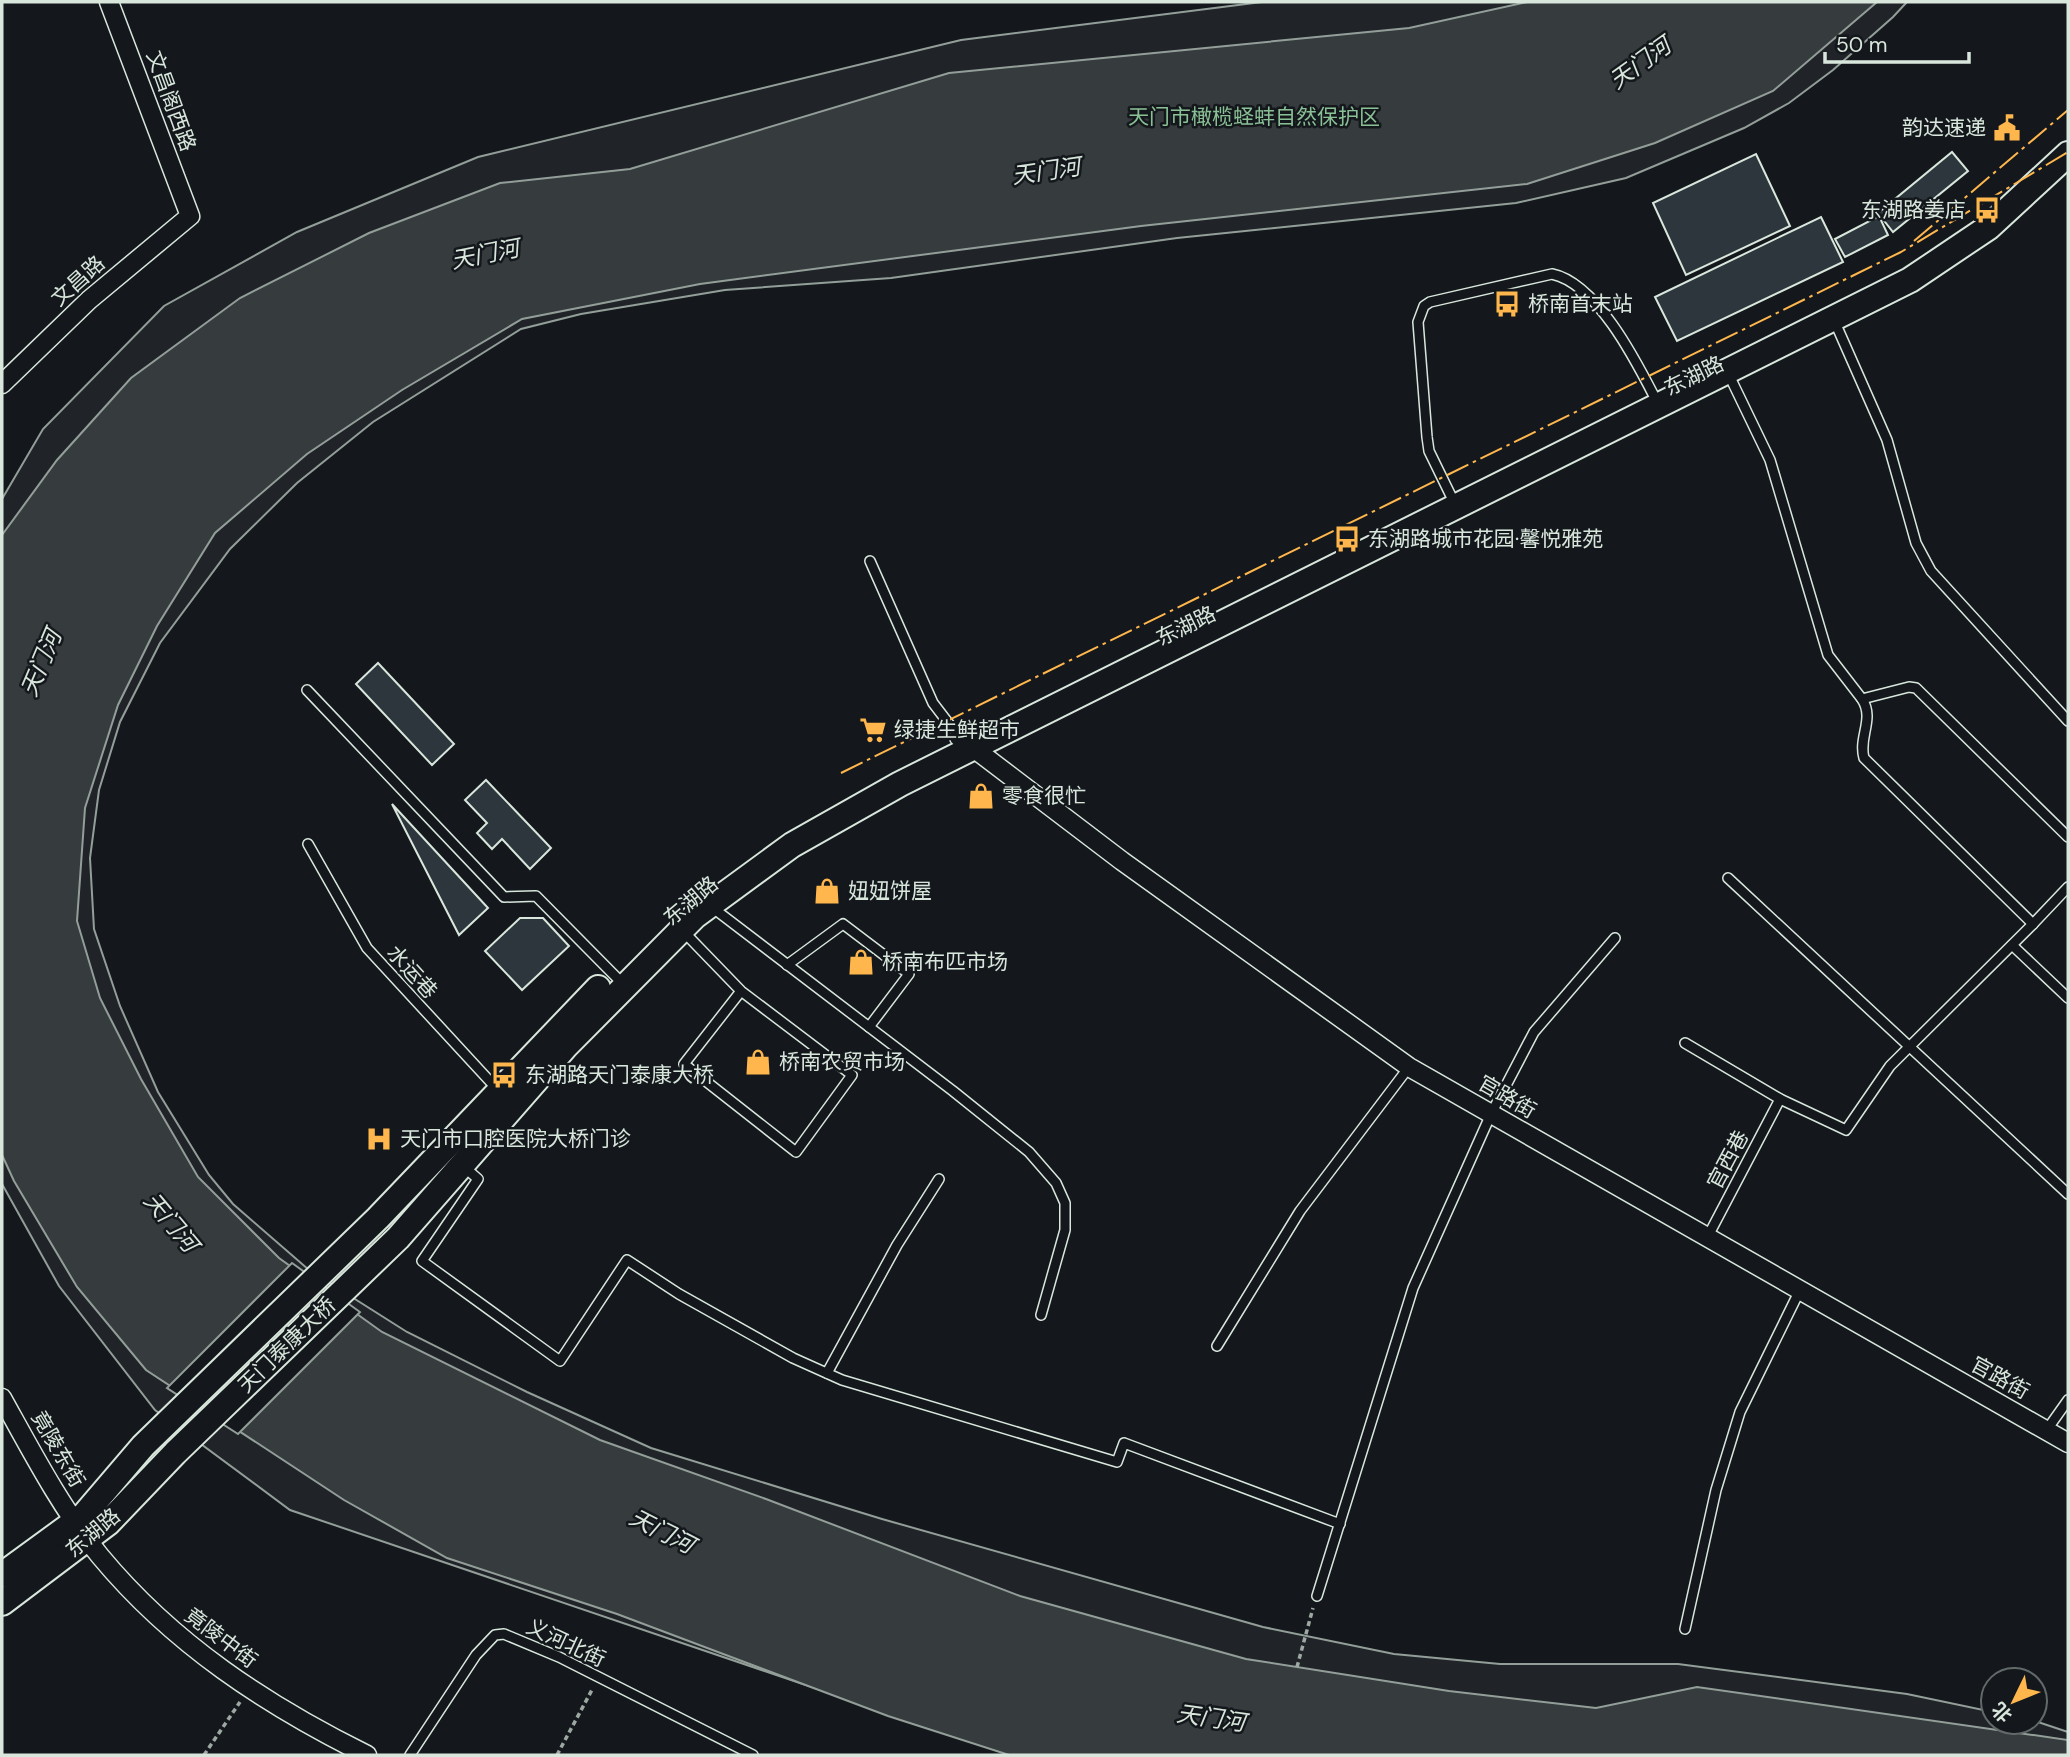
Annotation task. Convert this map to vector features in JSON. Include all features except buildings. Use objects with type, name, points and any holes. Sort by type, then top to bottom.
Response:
[{"type":"main road","name":"东湖路","points":[[965,743],[1451,496],[1934,256],[1983,219],[2068,139]]},
{"type":"main road","name":"东湖路","points":[[378,1218],[506,1098],[618,979],[749,854],[817,811],[965,743],[1834,320],[1910,280],[1966,245],[2011,209],[2068,154]]},
{"type":"main road","name":"东湖路","points":[[618,979],[681,929],[702,900]]},
{"type":"main road","name":"东湖路","points":[[398,1238],[462,1165],[506,1098]]},
{"type":"main road","name":"天门泰康大桥","points":[[156,1433],[378,1218]]},
{"type":"main road","name":"天门泰康大桥","points":[[175,1453],[398,1238]]},
{"type":"main road","name":"东湖路","points":[[2,1575],[82,1531],[156,1433]]},
{"type":"main road","name":"东湖路","points":[[2,1603],[175,1453]]},
{"type":"street","name":"文昌阁西路","points":[[109,2],[190,216]]},
{"type":"street","name":"文昌路","points":[[2,384],[89,300],[190,216]]},
{"type":"street","name":"官路街","points":[[965,743],[1122,861],[1409,1067],[1799,1292],[2068,1443]]},
{"type":"street","name":"竟陵东街","points":[[2,1398],[82,1531]]},
{"type":"street","name":"竟陵中街","points":[[82,1531],[125,1585],[183,1641],[249,1688],[367,1755]]},
{"type":"lane","points":[[1451,496],[1429,451],[1427,438],[1418,322],[1424,306],[1430,302],[1552,274],[1562,276],[1574,282],[1621,335],[1654,396]]},
{"type":"lane","points":[[1834,320],[1887,440],[1916,543],[1931,572],[2068,720]]},
{"type":"lane","points":[[1728,373],[1770,460],[1828,655],[1862,699],[1868,713],[1862,742],[1864,758],[2033,924]]},
{"type":"lane","points":[[870,561],[933,703],[965,743]]},
{"type":"lane","points":[[1862,699],[1909,687],[1916,688],[2068,838]]},
{"type":"lane","points":[[307,690],[504,897],[536,896],[618,979]]},
{"type":"lane","name":"水运巷","points":[[308,844],[367,948],[506,1098]]},
{"type":"lane","points":[[1728,878],[2068,1194]]},
{"type":"lane","points":[[1685,1043],[1780,1099],[1846,1130],[1890,1066],[2068,887]]},
{"type":"lane","points":[[702,900],[1029,1152],[1056,1183],[1065,1203],[1065,1230],[1041,1315]]},
{"type":"lane","points":[[787,965],[843,924],[898,965],[909,974],[869,1027]]},
{"type":"lane","points":[[681,929],[741,991],[852,1075],[796,1152],[684,1064],[741,991]]},
{"type":"lane","points":[[1317,1596],[1413,1288],[1491,1114],[1534,1032],[1552,1007],[1615,938]]},
{"type":"lane","points":[[2012,944],[2068,998]]},
{"type":"lane","points":[[1217,1346],[1300,1211],[1409,1067]]},
{"type":"lane","name":"官西巷","points":[[1707,1238],[1780,1099]]},
{"type":"lane","points":[[462,1165],[478,1179],[422,1261],[560,1361],[627,1261],[701,1307],[827,1373],[878,1392],[1117,1462],[1124,1443],[1340,1524]]},
{"type":"lane","points":[[827,1373],[897,1245],[939,1180]]},
{"type":"lane","points":[[1685,1629],[1716,1490],[1740,1412],[1799,1292]]},
{"type":"lane","points":[[2046,1431],[2068,1400]]},
{"type":"lane","name":"义河北街","points":[[410,1755],[476,1655],[495,1635],[516,1639],[598,1676],[753,1755]]},
{"type":"path","points":[[1297,1667],[1317,1596]]},
{"type":"path","points":[[557,1755],[598,1676]]},
{"type":"path","points":[[204,1755],[249,1688]]},
{"type":"green space","name":"天门市橄榄蛏蚌自然保护区","points":[[1262,2],[1907,2],[1833,70],[1789,103],[1744,128],[1626,178],[1516,203],[1177,238],[891,278],[725,290],[581,314],[521,329],[373,422],[297,483],[230,549],[160,643],[120,722],[99,790],[90,858],[94,929],[120,1006],[158,1092],[209,1175],[233,1204],[309,1270],[407,1332],[527,1392],[651,1448],[882,1519],[1263,1627],[1394,1654],[1500,1664],[1678,1664],[1907,1694],[1979,1709],[1979,1736],[2049,1736],[2049,1726],[2068,1732],[2068,1755],[1012,1755],[290,1510],[155,1410],[59,1286],[2,1184],[2,499],[43,429],[164,306],[297,232],[478,157],[961,40]]},
{"type":"water","name":"天门市橄榄蛏蚌自然保护区","points":[[1527,2],[1877,2],[1773,91],[1655,143],[1527,184],[1141,226],[700,284],[522,319],[402,390],[307,454],[215,533],[157,626],[118,705],[85,808],[77,921],[100,998],[141,1079],[198,1177],[279,1258],[382,1332],[600,1440],[766,1499],[1020,1596],[1246,1659],[1449,1691],[1596,1708],[1697,1687],[1979,1727],[1979,1736],[2040,1736],[2068,1740],[2068,1755],[1009,1755],[888,1716],[617,1614],[447,1558],[344,1500],[146,1370],[77,1287],[14,1181],[2,1155],[2,535],[57,460],[131,378],[240,298],[369,233],[500,183],[630,169],[949,73],[1409,28]]},
{"type":"pier","points":[[292,1263],[360,1312],[238,1434],[167,1388]]},
{"type":"power","points":[[1914,241],[2068,110]]},
{"type":"power","points":[[841,773],[1901,252],[2068,152]]},
{"type":"place","name":"韵达速递","points":[[2007,128]]},
{"type":"place","name":"东湖路姜店","points":[[1987,210]]},
{"type":"place","name":"桥南首末站","points":[[1507,304]]},
{"type":"place","name":"东湖路城市花园·馨悦雅苑","points":[[1347,539]]},
{"type":"place","name":"绿捷生鲜超市","points":[[873,730]]},
{"type":"place","name":"零食很忙","points":[[981,796]]},
{"type":"place","name":"妞妞饼屋","points":[[827,891]]},
{"type":"place","name":"桥南布匹市场","points":[[861,962]]},
{"type":"place","name":"桥南农贸市场","points":[[758,1062]]},
{"type":"place","name":"东湖路天门泰康大桥","points":[[504,1075]]},
{"type":"place","name":"天门市口腔医院大桥门诊","points":[[379,1139]]},
{"type":"water label","name":"天门河","points":[[1640,63]]},
{"type":"water label","name":"天门河","points":[[1046,171]]},
{"type":"water label","name":"天门河","points":[[485,254]]},
{"type":"water label","name":"天门河","points":[[41,663]]},
{"type":"water label","name":"天门河","points":[[171,1222]]},
{"type":"water label","name":"天门河","points":[[662,1531]]},
{"type":"water label","name":"天门河","points":[[1211,1718]]}]
